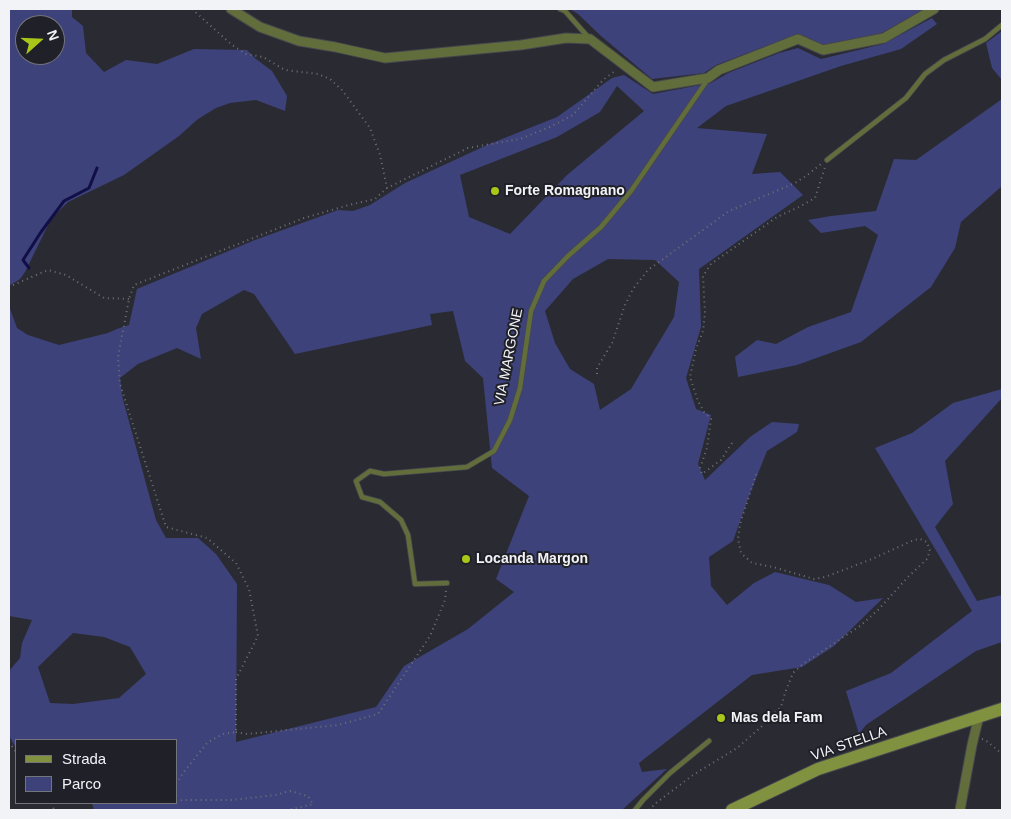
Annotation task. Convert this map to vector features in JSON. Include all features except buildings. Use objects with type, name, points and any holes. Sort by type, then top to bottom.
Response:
[{"type":"main road","name":"VIA STELLA","points":[[732,810],[818,769],[1002,709]]},
{"type":"street","points":[[232,9],[260,28],[299,41],[385,58],[521,45],[566,38],[590,39]]},
{"type":"street","name":"VIA MARGONE","points":[[590,39],[653,87],[708,78],[719,70],[798,39],[823,50],[884,38],[934,9]]},
{"type":"street","points":[[960,810],[979,716]]},
{"type":"lane","name":"VIA MARGONE","points":[[560,9],[565,11],[590,39]]},
{"type":"lane","points":[[827,160],[906,98],[925,74],[944,60],[985,39],[1002,25]]},
{"type":"lane","name":"VIA MARGONE","points":[[447,583],[415,584],[408,535],[402,520],[380,502],[362,497],[356,481],[370,471],[384,474],[467,467],[494,452],[510,420],[520,388],[531,311],[544,281],[568,256],[601,227],[631,191],[708,78]]},
{"type":"lane","points":[[635,810],[670,773],[709,741]]},
{"type":"path","points":[[192,9],[232,45],[246,54],[264,57],[284,70],[318,74],[330,79],[342,90],[370,128],[380,155],[387,188]]},
{"type":"path","points":[[236,732],[236,679],[258,636],[249,589],[236,562],[207,538],[166,527],[120,384],[118,357],[129,299],[134,285],[304,218],[375,199],[387,188],[468,148],[520,138],[550,127],[573,115],[603,80],[624,65]]},
{"type":"path","points":[[597,374],[597,368],[612,343],[633,289],[648,270],[729,211],[795,183],[827,160]]},
{"type":"path","points":[[732,443],[721,460],[702,474],[700,468],[707,448],[711,419],[704,412],[698,401],[690,377],[696,349],[703,332],[705,313],[703,276],[711,264],[777,217],[815,198],[827,160]]},
{"type":"path","points":[[9,288],[48,270],[66,275],[104,298],[129,299]]},
{"type":"path","points":[[650,810],[656,803],[693,775],[737,748],[760,728],[781,707],[793,673],[803,664],[860,626],[878,610],[927,559],[930,551],[928,542],[920,539],[914,540],[872,559],[825,577],[814,579],[752,563],[741,553],[738,539],[740,524],[757,472]]},
{"type":"path","points":[[178,781],[208,742],[223,734],[236,732],[247,734],[338,725],[378,714],[430,636],[445,600],[447,583]]},
{"type":"path","points":[[974,735],[988,742],[1002,754]]},
{"type":"path","points":[[178,801],[232,800],[275,795],[290,791],[308,796],[313,804],[288,810]]},
{"type":"green space","points":[[9,9],[72,9],[72,17],[83,26],[86,53],[104,72],[126,60],[157,64],[194,49],[247,50],[272,71],[287,96],[285,111],[256,100],[230,103],[216,108],[198,119],[179,136],[124,175],[68,202],[51,219],[20,279],[9,286]]},
{"type":"green space","points":[[570,9],[924,9],[880,34],[824,45],[798,34],[716,65],[704,73],[652,79]]},
{"type":"green space","points":[[932,18],[937,24],[901,49],[841,66],[726,106],[697,128],[767,134],[752,174],[780,172],[803,195],[699,269],[701,327],[686,378],[696,409],[711,415],[698,464],[705,480],[750,437],[772,422],[799,424],[797,432],[767,451],[733,541],[709,557],[711,586],[727,605],[754,583],[775,572],[829,585],[856,602],[883,598],[834,646],[802,667],[752,675],[639,763],[642,772],[667,769],[622,810],[94,810],[92,804],[178,804],[178,739],[15,739],[15,746],[9,736],[9,671],[20,658],[22,643],[32,620],[9,616],[9,306],[17,328],[28,335],[59,345],[108,333],[129,325],[137,289],[255,240],[338,210],[353,211],[370,205],[405,183],[487,145],[557,117],[612,78],[624,75],[653,94],[711,83],[728,73],[779,53],[798,48],[821,59],[883,44]],"holes":[[[617,86],[644,111],[567,175],[510,234],[469,217],[460,175],[557,137],[600,112]],[[608,259],[655,260],[679,282],[674,317],[631,389],[600,410],[594,384],[570,369],[555,343],[545,311],[573,279]],[[244,290],[254,294],[295,354],[432,325],[430,314],[453,311],[465,361],[483,378],[492,468],[529,496],[496,579],[514,592],[468,629],[404,666],[376,707],[236,742],[237,584],[216,554],[198,538],[166,538],[156,520],[122,396],[120,378],[138,364],[177,348],[201,359],[196,328],[202,314]],[[73,633],[104,637],[130,647],[146,674],[119,698],[73,704],[50,703],[38,667]]]},
{"type":"green space","points":[[1002,31],[1002,80],[992,68],[986,43]]},
{"type":"green space","points":[[1002,99],[1002,186],[961,222],[955,248],[931,287],[861,342],[797,365],[738,377],[735,357],[757,340],[776,344],[808,327],[851,312],[878,235],[865,226],[821,233],[808,220],[876,211],[894,159],[916,160]]},
{"type":"green space","points":[[1002,389],[1002,398],[945,461],[953,504],[935,527],[977,601],[1002,595],[1002,642],[976,651],[866,725],[859,734],[846,691],[891,673],[972,611],[875,448],[912,433],[953,403]]},
{"type":"waterway","points":[[29,268],[23,260],[41,232],[64,201],[89,188],[97,168]]},
{"type":"place","name":"Forte Romagnano","points":[[495,191]]},
{"type":"place","name":"Locanda Margon","points":[[466,559]]},
{"type":"place","name":"Mas dela Fam","points":[[721,718]]}]
